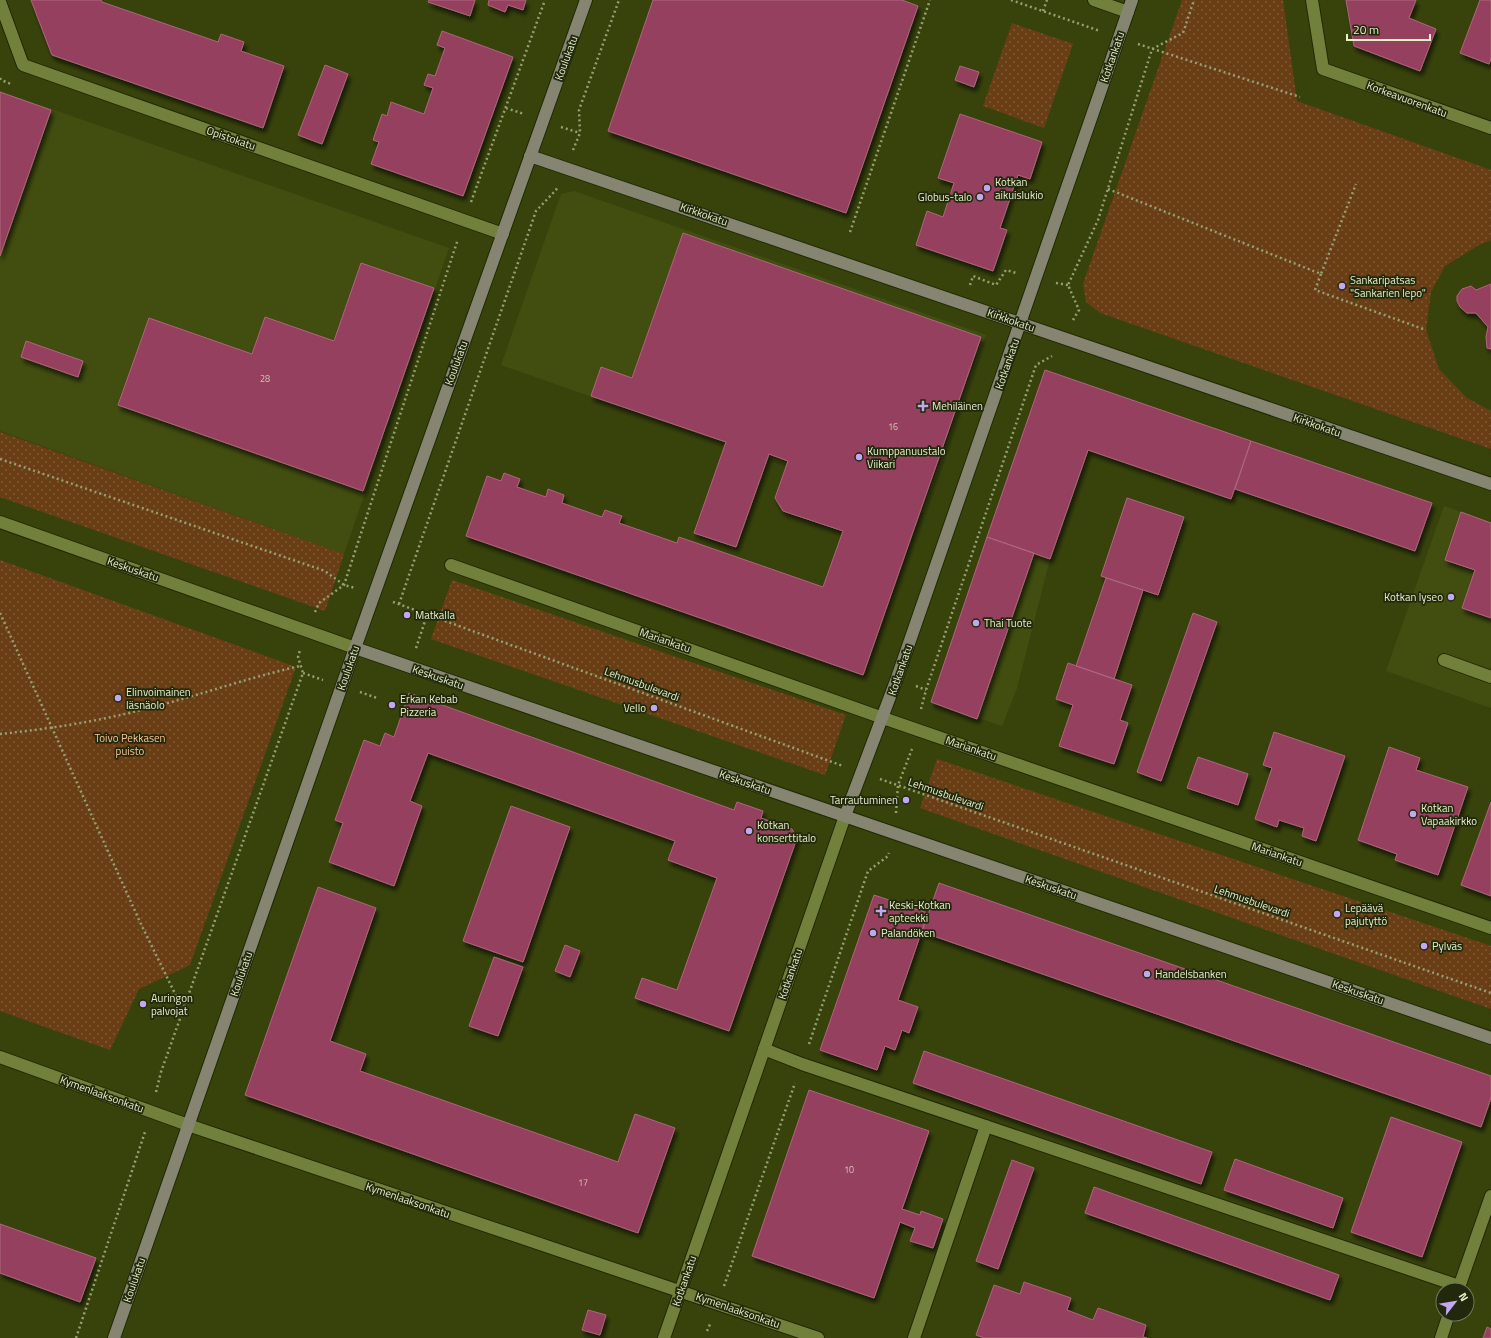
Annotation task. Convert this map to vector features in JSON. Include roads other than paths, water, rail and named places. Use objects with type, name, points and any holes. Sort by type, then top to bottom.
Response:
[{"type":"main road","name":"Koulukatu","points":[[114,1338],[355,648],[586,0]]},
{"type":"main road","name":"Kotkankatu","points":[[845,816],[883,718],[1132,0]]},
{"type":"main road","name":"Kirkkokatu","points":[[530,156],[566,167],[1491,484]]},
{"type":"main road","name":"Keskuskatu","points":[[355,648],[1491,1038]]},
{"type":"street","points":[[1094,0],[1128,12]]},
{"type":"street","name":"Korkeavuorenkatu","points":[[1312,0],[1323,69],[1491,128]]},
{"type":"street","name":"Opistokatu","points":[[0,2],[23,64],[502,234]]},
{"type":"street","name":"Keskuskatu","points":[[0,522],[355,648]]},
{"type":"street","name":"Mariankatu","points":[[451,565],[883,718],[1491,928]]},
{"type":"street","points":[[1444,660],[1491,677]]},
{"type":"street","name":"Kotkankatu","points":[[664,1338],[845,816]]},
{"type":"street","points":[[764,1049],[802,1064],[1441,1282]]},
{"type":"street","name":"Kymenlaaksonkatu","points":[[0,1057],[151,1111],[188,1126],[818,1338]]},
{"type":"street","points":[[914,1338],[986,1126]]},
{"type":"street","points":[[1460,1282],[1491,1196]]},
{"type":"street","points":[[1441,1338],[1446,1322]]},
{"type":"place","name":"Kotkan aikuislukio","points":[[987,188]]},
{"type":"place","name":"Globus-talo","points":[[980,197]]},
{"type":"place","name":"Sankaripatsas \"Sankarien lepo\"","points":[[1342,286]]},
{"type":"place","name":"Mehiläinen","points":[[923,406]]},
{"type":"place","name":"Kumppanuustalo Viikari","points":[[859,457]]},
{"type":"place","name":"Kotkan lyseo","points":[[1451,597]]},
{"type":"place","name":"Matkalla","points":[[407,615]]},
{"type":"place","name":"Thai Tuote","points":[[976,623]]},
{"type":"place","name":"Elinvoimainen läsnäolo","points":[[118,698]]},
{"type":"place","name":"Erkan Kebab Pizzeria","points":[[392,705]]},
{"type":"place","name":"Vello","points":[[654,708]]},
{"type":"place","name":"Tarrautuminen","points":[[906,800]]},
{"type":"place","name":"Kotkan Vapaakirkko","points":[[1413,814]]},
{"type":"place","name":"Kotkan konserttitalo","points":[[749,831]]},
{"type":"place","name":"Keski-Kotkan apteekki","points":[[881,911]]},
{"type":"place","name":"Lepäävä pajutyttö","points":[[1337,914]]},
{"type":"place","name":"Palandöken","points":[[873,933]]},
{"type":"place","name":"Pylväs","points":[[1424,946]]},
{"type":"place","name":"Handelsbanken","points":[[1147,974]]},
{"type":"place","name":"Auringon palvojat","points":[[143,1004]]},
{"type":"park label","name":"Toivo Pekkasen puisto","points":[[130,744]]}]
